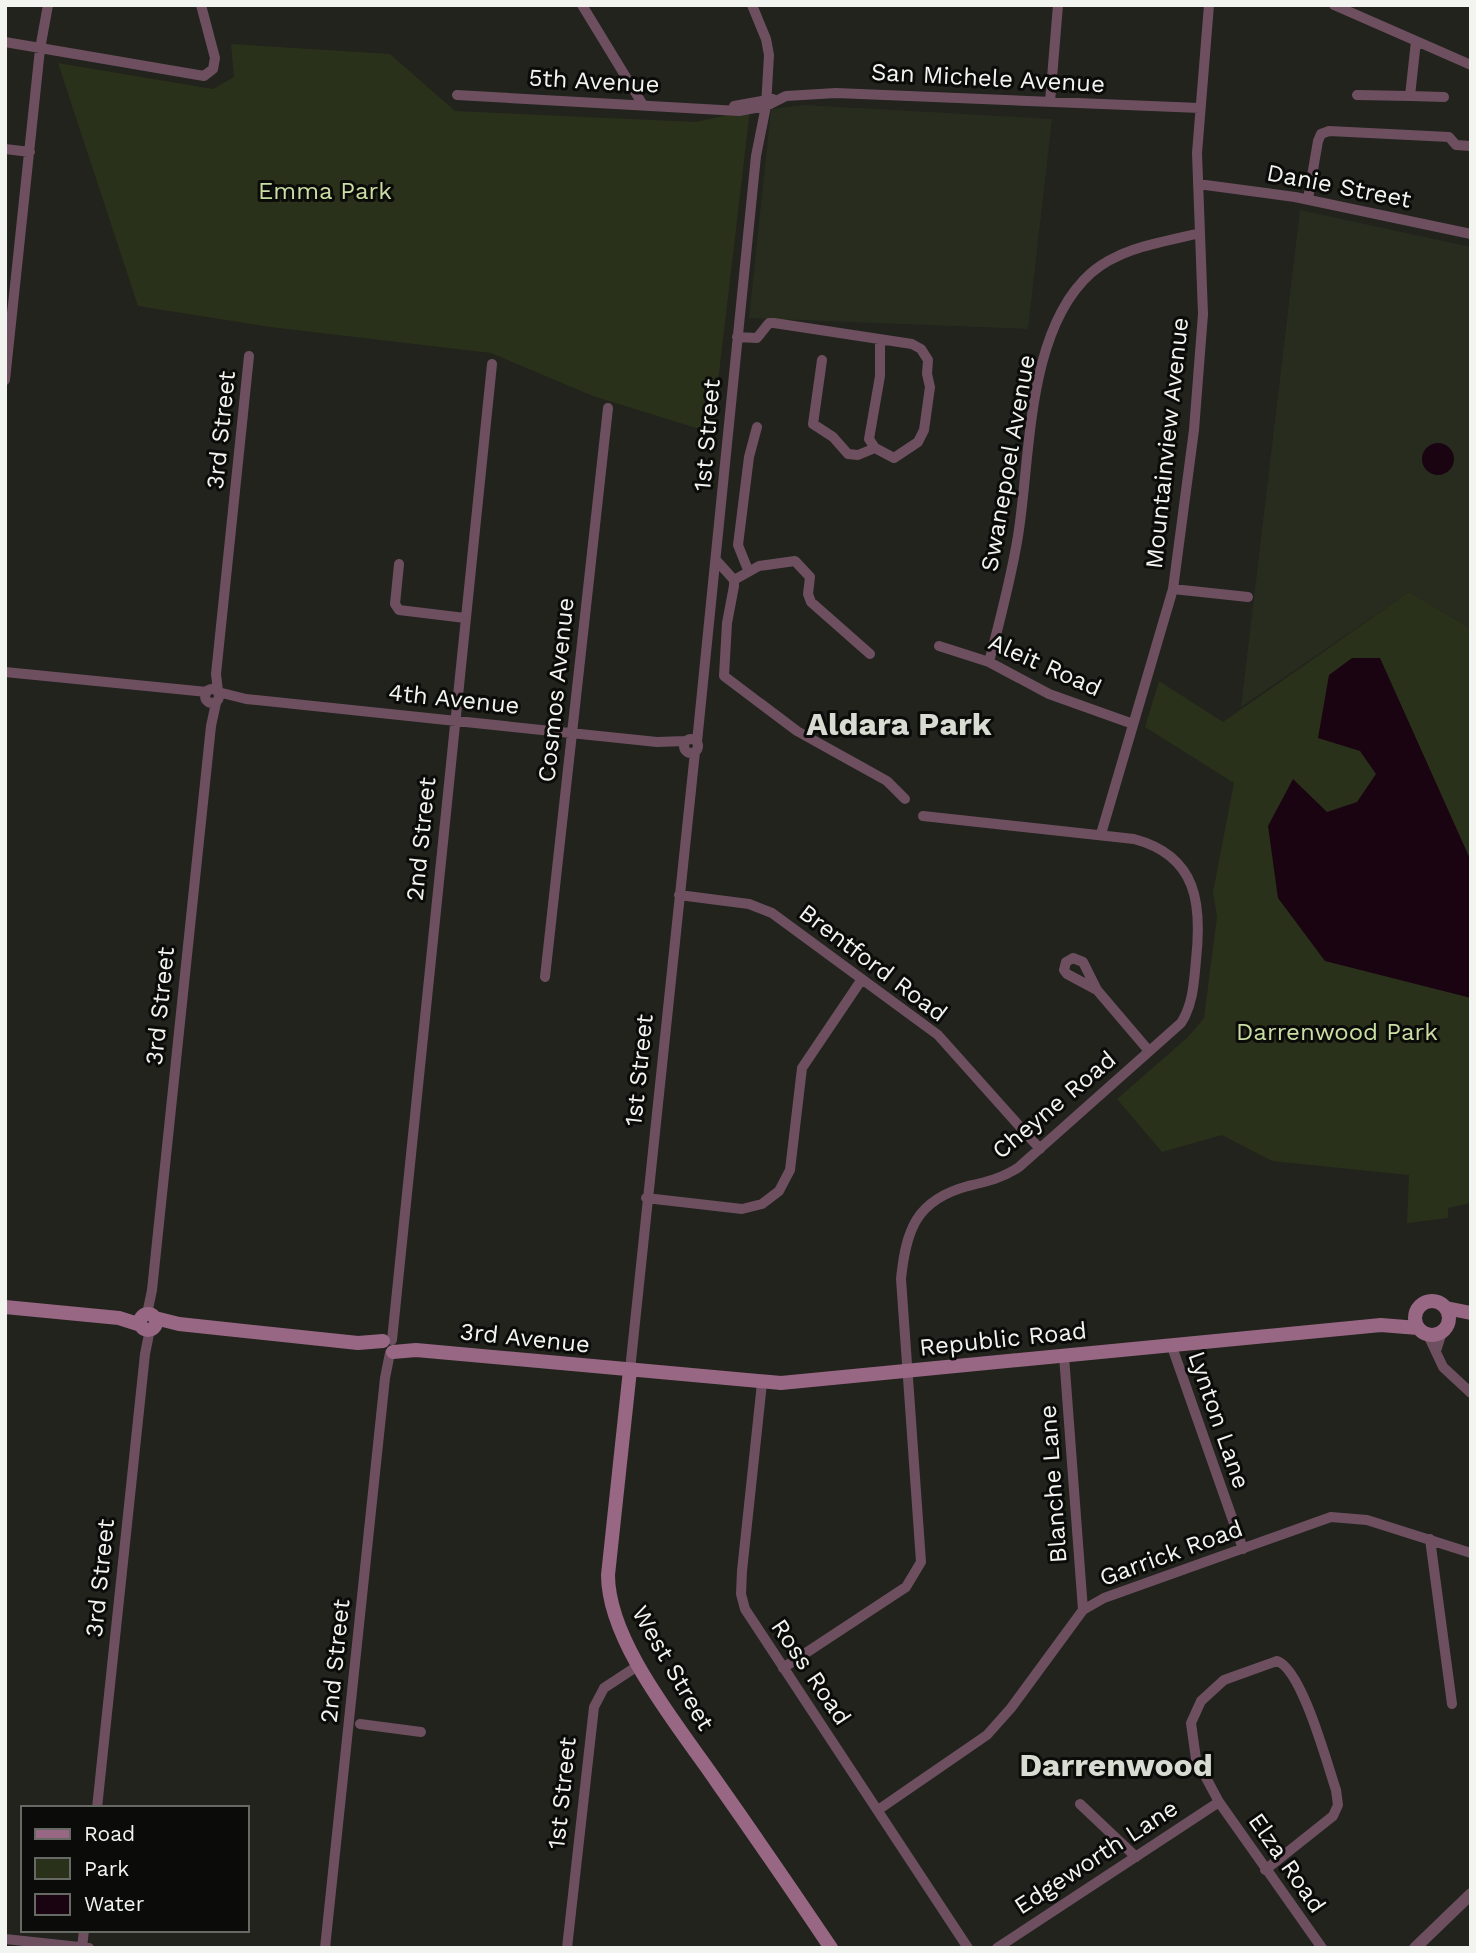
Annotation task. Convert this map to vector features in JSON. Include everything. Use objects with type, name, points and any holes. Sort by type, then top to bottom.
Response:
[{"type":"main road","name":"Republic Road","points":[[1381,1325],[1417,1310],[1426,1301],[1432,1300],[1446,1308],[1471,1315]]},
{"type":"main road","name":"3rd Avenue","points":[[5,1307],[630,1370]]},
{"type":"main road","points":[[1417,1310],[1415,1318],[1434,1330],[1446,1308]]},
{"type":"main road","name":"Republic Road","points":[[630,1370],[762,1383],[810,1382],[1381,1325],[1434,1330],[1471,1315]]},
{"type":"main road","name":"West Street","points":[[630,1370],[619,1450],[608,1581],[618,1625],[639,1665],[831,1948]]},
{"type":"street","points":[[5,380],[40,48],[48,5]]},
{"type":"street","points":[[5,42],[188,75],[208,74],[214,66],[215,58],[201,5]]},
{"type":"street","points":[[582,5],[643,105]]},
{"type":"street","name":"1st Street","points":[[630,1370],[692,775],[690,746],[698,718],[717,561],[756,156],[766,100],[768,46],[752,5]]},
{"type":"street","points":[[1050,102],[1058,5]]},
{"type":"street","name":"Mountainview Avenue","points":[[1101,834],[1172,589],[1199,381],[1203,314],[1198,184],[1199,108],[1209,5]]},
{"type":"street","points":[[1334,5],[1470,63]]},
{"type":"street","points":[[1410,96],[1416,41]]},
{"type":"street","name":"San Michele Avenue","points":[[728,109],[803,95],[861,93],[1199,108]]},
{"type":"street","name":"5th Avenue","points":[[457,94],[728,109]]},
{"type":"street","points":[[1357,95],[1444,97]]},
{"type":"street","points":[[1308,199],[1318,141],[1321,134],[1329,131],[1449,137],[1456,145],[1471,146]]},
{"type":"street","points":[[5,149],[30,152]]},
{"type":"street","name":"Danie Street","points":[[1198,184],[1308,199],[1471,234]]},
{"type":"street","name":"Swanepoel Avenue","points":[[989,662],[1014,557],[1036,394],[1059,316],[1080,284],[1112,259],[1145,247],[1200,233]]},
{"type":"street","points":[[737,337],[757,338],[771,323],[915,345],[921,349],[928,360],[930,387],[924,430],[918,442],[894,458],[875,448],[869,439],[880,376],[880,340]]},
{"type":"street","name":"3rd Street","points":[[97,1806],[248,356]]},
{"type":"street","points":[[822,360],[813,424],[833,437],[848,454],[858,455],[875,448]]},
{"type":"street","name":"2nd Street","points":[[325,1948],[492,364]]},
{"type":"street","name":"Cosmos Avenue","points":[[545,977],[608,408]]},
{"type":"street","points":[[748,570],[738,545],[749,457],[757,426]]},
{"type":"street","points":[[870,654],[811,602],[808,594],[810,577],[799,563],[790,559],[748,570],[734,580],[727,623],[724,676],[797,731],[893,785],[905,799]]},
{"type":"street","points":[[717,561],[734,580]]},
{"type":"street","points":[[399,564],[395,604],[399,610],[465,618]]},
{"type":"street","points":[[1172,589],[1248,597]]},
{"type":"street","name":"Aleit Road","points":[[939,646],[989,662],[1049,694],[1133,724]]},
{"type":"street","name":"4th Avenue","points":[[5,672],[690,746]]},
{"type":"street","name":"Cheyne Road","points":[[783,1668],[906,1587],[919,1568],[922,1545],[901,1279],[906,1243],[918,1216],[942,1195],[1009,1174],[1181,1023],[1189,1009],[1196,963],[1199,907],[1182,870],[1166,853],[1146,842],[1101,834],[923,816]]},
{"type":"street","name":"Brentford Road","points":[[679,895],[755,905],[862,979],[938,1035],[1040,1149]]},
{"type":"street","points":[[646,1198],[742,1209],[762,1204],[779,1191],[790,1170],[805,1062],[862,979]]},
{"type":"street","points":[[1097,990],[1149,1051]]},
{"type":"street","points":[[1434,1330],[1436,1350],[1448,1373],[1471,1393]]},
{"type":"street","name":"Lynton Lane","points":[[1171,1344],[1243,1549]]},
{"type":"street","name":"Blanche Lane","points":[[1064,1356],[1083,1610]]},
{"type":"street","name":"Ross Road","points":[[762,1383],[741,1594],[751,1621],[968,1948]]},
{"type":"street","name":"Garrick Road","points":[[878,1810],[987,1735],[1011,1708],[1083,1610],[1104,1598],[1320,1520],[1342,1516],[1367,1520],[1471,1553]]},
{"type":"street","points":[[1430,1539],[1452,1704]]},
{"type":"street","name":"Elza Road","points":[[1265,1870],[1330,1819],[1338,1805],[1336,1790],[1301,1691],[1281,1662],[1273,1661],[1224,1681],[1206,1695],[1195,1711],[1191,1723],[1196,1759],[1219,1802],[1265,1870],[1322,1948]]},
{"type":"street","name":"1st Street","points":[[567,1948],[594,1707],[604,1688],[639,1665]]},
{"type":"street","points":[[360,1724],[421,1732]]},
{"type":"street","name":"Edgeworth Lane","points":[[997,1948],[1219,1802]]},
{"type":"street","points":[[1080,1804],[1136,1857]]},
{"type":"street","points":[[1415,1948],[1471,1894]]},
{"type":"street","points":[[5,1939],[89,1948]]},
{"type":"shaded area","points":[[805,105],[1052,119],[1028,329],[749,318],[771,109]]},
{"type":"shaded area","points":[[1300,210],[1471,247],[1471,629],[1409,592],[1241,707]]},
{"type":"green space","name":"Emma Park","points":[[231,44],[390,54],[455,111],[696,122],[750,110],[712,433],[593,396],[491,353],[270,327],[138,306],[58,63],[213,89],[234,77]]},
{"type":"green space","name":"Darrenwood Park","points":[[1409,592],[1471,629],[1471,1203],[1448,1208],[1448,1218],[1407,1223],[1409,1175],[1272,1161],[1222,1135],[1162,1152],[1117,1099],[1188,1037],[1204,1018],[1217,917],[1213,892],[1234,783],[1145,727],[1159,681],[1223,722]]},
{"type":"water","points":[[1438,443],[1449,448],[1454,459],[1449,470],[1438,475],[1427,470],[1422,459],[1427,448]]},
{"type":"water","points":[[1352,658],[1380,658],[1471,861],[1471,998],[1325,961],[1278,898],[1268,826],[1293,779],[1327,812],[1357,802],[1376,774],[1360,751],[1318,738],[1329,675]]},
{"type":"district","name":"Aldara Park","points":[[899,724]]},
{"type":"district","name":"Darrenwood","points":[[1116,1765]]}]
